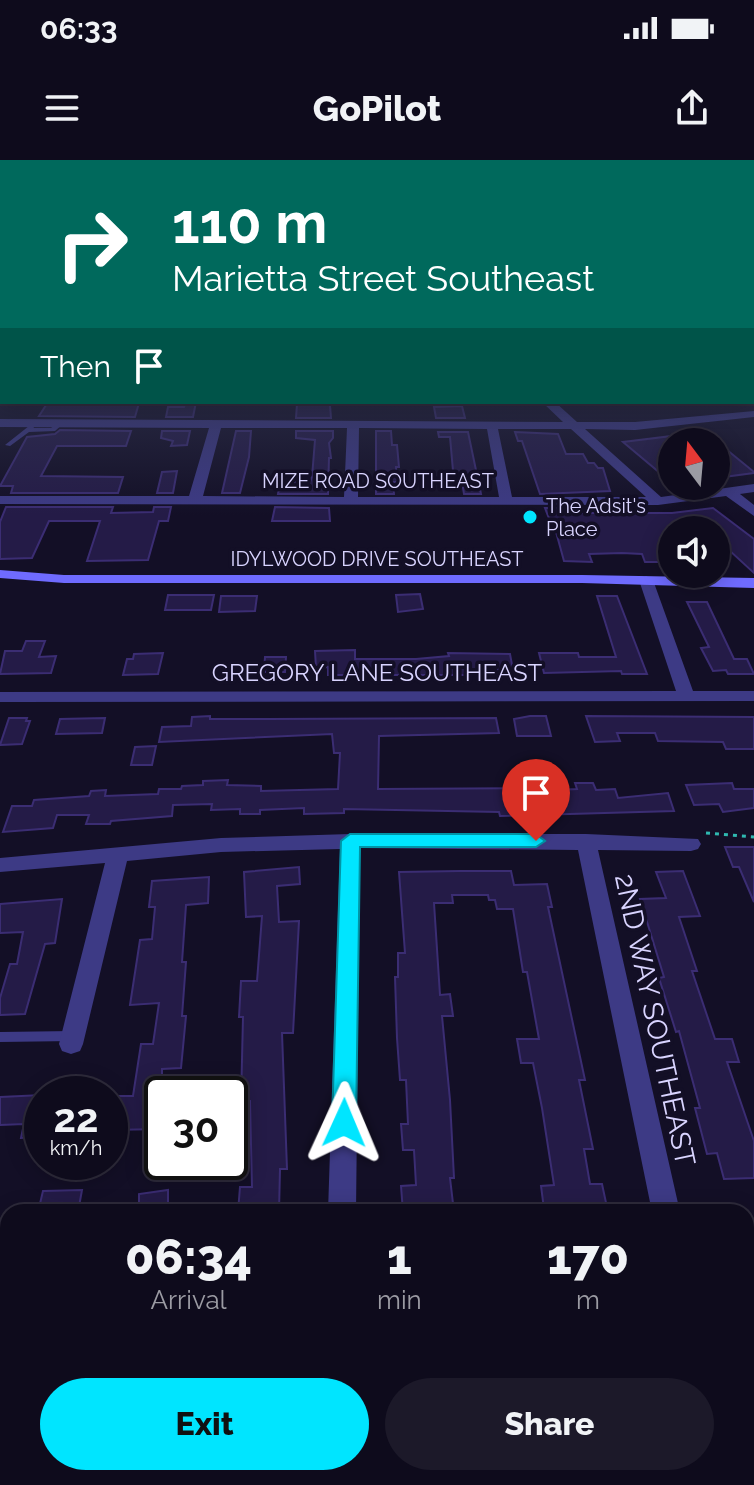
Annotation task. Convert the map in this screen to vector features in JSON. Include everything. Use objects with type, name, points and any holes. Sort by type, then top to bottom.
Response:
[{"type":"street","points":[[550,404],[658,501]]},
{"type":"street","points":[[0,423],[31,427],[61,423],[635,426],[754,414]]},
{"type":"street","points":[[195,500],[216,424]]},
{"type":"street","points":[[351,501],[353,425]]},
{"type":"street","points":[[492,426],[506,501]]},
{"type":"street","name":"MIZE ROAD SOUTHEAST","points":[[730,492],[754,488]]},
{"type":"street","points":[[730,493],[754,512]]},
{"type":"street","name":"MIZE ROAD SOUTHEAST","points":[[0,500],[666,500]]},
{"type":"street","name":"IDYLWOOD DRIVE SOUTHEAST","points":[[0,574],[64,579],[754,583]]},
{"type":"street","points":[[646,580],[686,695]]},
{"type":"street","name":"GREGORY LANE SOUTHEAST","points":[[0,697],[754,696]]},
{"type":"street","points":[[0,865],[221,845],[350,841],[691,844]]},
{"type":"street","points":[[342,1204],[350,841]]},
{"type":"street","name":"2ND WAY SOUTHEAST","points":[[586,841],[664,1204]]},
{"type":"street","points":[[72,1040],[118,853]]},
{"type":"lane","points":[[8,445],[31,427]]},
{"type":"lane","points":[[0,1037],[72,1040]]},
{"type":"path","points":[[691,844],[696,833],[754,837]]},
{"type":"building","points":[[47,404],[139,404],[135,417],[39,416]]},
{"type":"building","points":[[185,404],[196,404],[193,417],[166,417],[168,407],[184,407]]},
{"type":"building","points":[[297,404],[330,405],[331,418],[296,418]]},
{"type":"building","points":[[462,406],[465,418],[436,418],[434,407]]},
{"type":"building","points":[[60,430],[131,431],[126,446],[57,446],[41,476],[123,477],[118,493],[11,493],[13,486],[0,486],[27,437],[55,434]]},
{"type":"building","points":[[162,431],[190,431],[187,445],[171,446],[173,441],[161,438]]},
{"type":"building","points":[[236,431],[251,431],[249,457],[240,493],[222,493]]},
{"type":"building","points":[[296,431],[333,431],[329,443],[328,494],[278,494],[280,482],[310,482],[312,477],[315,440],[296,438]]},
{"type":"building","points":[[376,431],[391,431],[392,445],[397,445],[399,467],[396,467],[397,482],[393,482],[394,494],[376,494]]},
{"type":"building","points":[[438,432],[468,432],[481,494],[464,494],[462,482],[454,482],[450,437],[439,437]]},
{"type":"building","points":[[515,432],[558,434],[566,454],[583,454],[588,463],[603,468],[610,491],[540,494],[522,441],[518,441]]},
{"type":"building","points":[[658,438],[658,471],[623,442]]},
{"type":"building","points":[[730,452],[754,472],[730,476]]},
{"type":"building","points":[[177,471],[173,493],[157,493],[162,472]]},
{"type":"building","points":[[6,507],[113,507],[111,513],[153,512],[154,507],[171,507],[168,521],[159,521],[148,560],[87,561],[100,521],[49,521],[32,558],[0,559],[0,522]]},
{"type":"building","points":[[275,507],[329,508],[330,521],[272,521]]},
{"type":"building","points":[[545,508],[569,508],[570,513],[672,513],[713,508],[724,516],[658,516],[658,562],[645,562],[642,554],[622,553],[589,554],[592,562],[564,561],[553,521],[550,521]]},
{"type":"building","points":[[730,521],[754,539],[754,573],[730,551]]},
{"type":"building","points":[[420,594],[423,609],[398,612],[396,595]]},
{"type":"building","points":[[168,595],[214,595],[211,610],[165,610]]},
{"type":"building","points":[[221,596],[257,596],[255,611],[219,612]]},
{"type":"building","points":[[597,596],[617,596],[647,674],[622,674],[621,671],[544,673],[539,653],[616,657]]},
{"type":"building","points":[[687,602],[707,602],[734,659],[747,659],[754,674],[713,671],[701,648],[709,647]]},
{"type":"building","points":[[26,641],[45,641],[39,657],[56,656],[51,673],[0,674],[5,651],[22,651]]},
{"type":"building","points":[[355,650],[355,659],[416,659],[449,656],[448,653],[510,654],[513,670],[464,670],[465,675],[328,675],[328,667],[316,668],[315,651]]},
{"type":"building","points":[[163,653],[158,674],[123,675],[127,659],[133,659],[134,654]]},
{"type":"building","points":[[265,657],[286,657],[285,672],[264,672]]},
{"type":"building","points":[[210,716],[210,719],[496,718],[499,733],[379,736],[378,789],[531,788],[532,791],[577,789],[575,783],[593,783],[596,790],[615,789],[618,798],[668,793],[674,811],[500,816],[499,812],[344,809],[344,813],[304,814],[304,808],[240,814],[240,809],[211,810],[212,804],[173,805],[172,816],[86,824],[89,815],[57,815],[53,828],[3,832],[12,806],[32,806],[34,800],[89,796],[91,791],[106,790],[105,796],[158,794],[159,789],[181,789],[182,786],[203,785],[203,781],[228,780],[227,785],[261,786],[261,791],[338,789],[340,753],[334,753],[332,734],[159,742],[162,727],[191,726],[192,717]]},
{"type":"building","points":[[546,716],[551,736],[517,736],[514,719]]},
{"type":"building","points":[[586,716],[754,717],[754,749],[726,749],[723,742],[658,741],[655,733],[617,733],[620,741],[595,742]]},
{"type":"building","points":[[9,718],[27,718],[26,721],[30,721],[22,744],[0,745]]},
{"type":"building","points":[[105,718],[102,733],[56,734],[60,719]]},
{"type":"building","points":[[156,746],[152,765],[131,765],[135,747]]},
{"type":"building","points":[[732,783],[734,789],[754,789],[754,808],[723,812],[719,804],[694,805],[686,785]]},
{"type":"building","points":[[725,847],[754,847],[754,902],[739,867],[733,867]]},
{"type":"building","points":[[299,867],[300,884],[277,886],[279,922],[299,921],[293,1033],[282,1033],[287,1169],[280,1169],[279,1204],[239,1204],[240,1187],[252,1187],[248,1076],[242,1076],[241,981],[257,981],[262,916],[246,917],[244,872]]},
{"type":"building","points":[[511,871],[514,885],[547,884],[552,907],[548,907],[585,1080],[579,1080],[593,1149],[584,1149],[590,1184],[602,1184],[606,1204],[543,1204],[541,1186],[554,1185],[542,1108],[533,1063],[521,1063],[517,1039],[539,1039],[527,972],[523,972],[513,909],[497,909],[495,900],[489,900],[488,895],[452,895],[453,903],[434,903],[440,995],[450,994],[453,1016],[442,1016],[450,1100],[453,1204],[402,1204],[401,1186],[416,1185],[414,1150],[403,1150],[401,1124],[408,1124],[406,1080],[400,1080],[397,1038],[395,977],[398,977],[398,953],[405,953],[399,872]]},
{"type":"building","points":[[683,871],[700,916],[679,917],[697,971],[692,971],[715,1039],[732,1039],[739,1062],[727,1062],[754,1141],[754,1178],[724,1179],[717,1153],[707,1154],[695,1108],[700,1108],[679,1031],[676,1032],[659,978],[664,977],[640,899],[666,898],[656,872]]},
{"type":"building","points":[[209,877],[208,903],[186,905],[182,1016],[186,1016],[181,1068],[162,1069],[162,1076],[144,1076],[144,1129],[128,1130],[128,1096],[133,1096],[141,1044],[153,1044],[159,1003],[130,1005],[140,940],[152,939],[155,907],[149,907],[152,881]]},
{"type":"building","points":[[62,899],[55,943],[45,944],[25,1014],[0,1015],[0,998],[10,964],[17,964],[23,932],[0,933],[0,904]]},
{"type":"building","points":[[24,1096],[24,1124],[0,1125],[0,1097]]},
{"type":"building","points":[[82,1190],[79,1204],[40,1204],[43,1191]]},
{"type":"building","points":[[168,1190],[168,1204],[139,1204],[139,1194]]},
{"type":"place","name":"The Adsit's Place","points":[[530,517]]},
{"type":"route","points":[[344,1123],[350,841],[536,841]]}]
